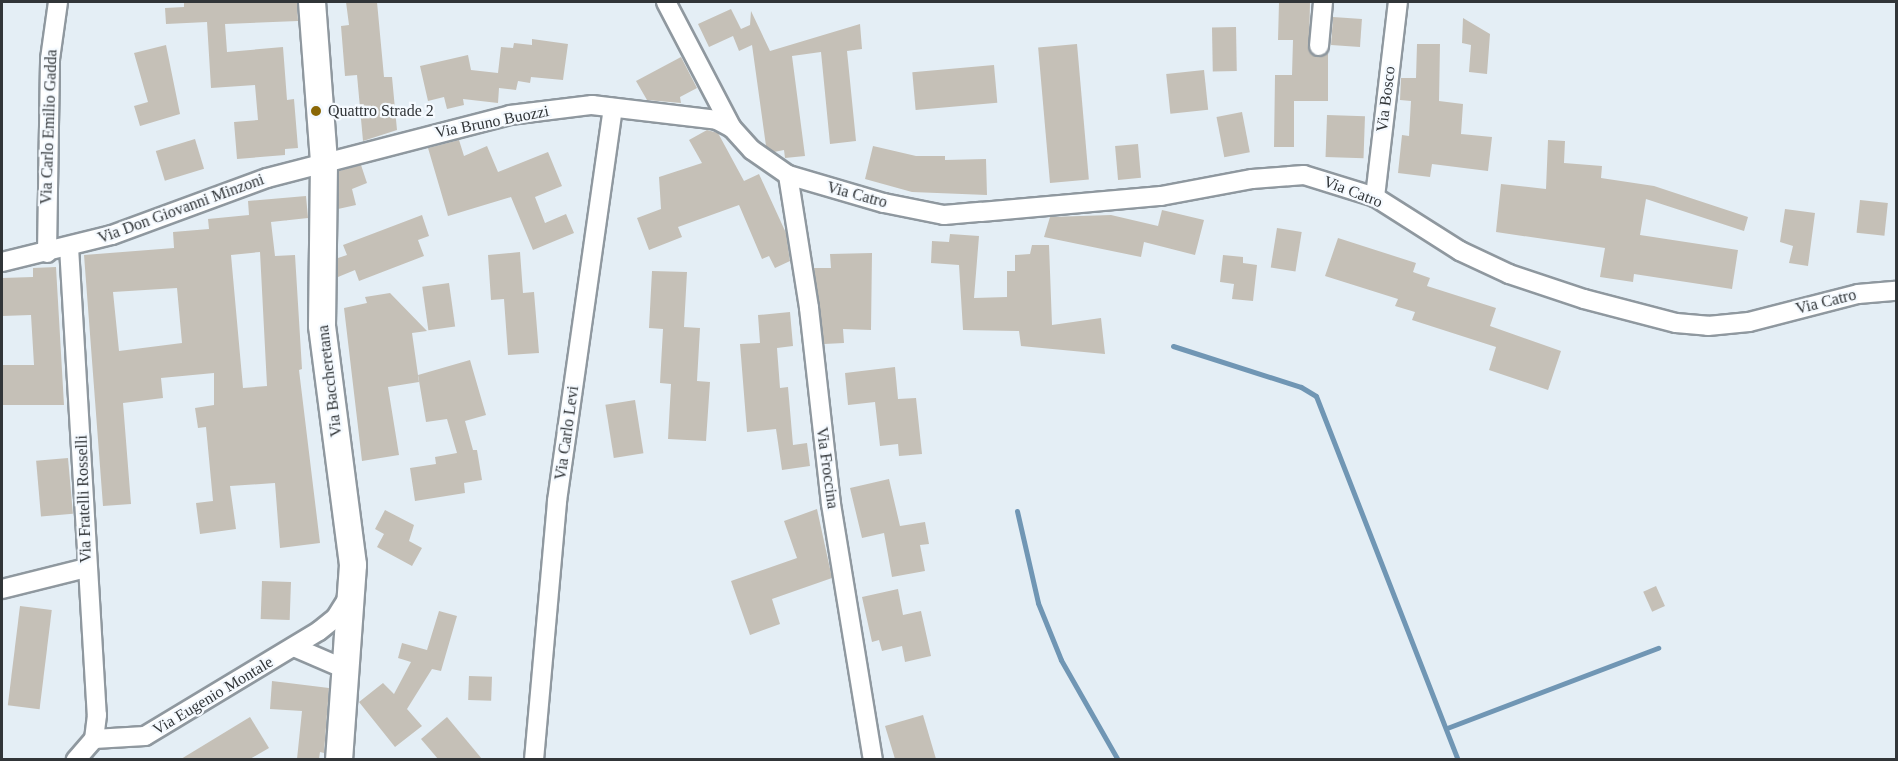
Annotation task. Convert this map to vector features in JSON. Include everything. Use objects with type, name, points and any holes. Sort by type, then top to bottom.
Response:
[{"type":"street","name":"Via Carlo Emilio Gadda","points":[[47,253],[50,58],[58,2]]},
{"type":"street","name":"Via Baccheretana","points":[[312,2],[324,163],[322,326],[349,528],[351,594],[339,759]]},
{"type":"street","points":[[666,2],[732,128]]},
{"type":"street","points":[[1319,46],[1323,2]]},
{"type":"street","name":"Via Bosco","points":[[1375,197],[1398,2]]},
{"type":"street","name":"Via Bruno Buozzi","points":[[324,163],[510,115],[592,105],[717,120],[732,128]]},
{"type":"street","name":"Via Carlo Levi","points":[[534,759],[555,512],[613,108]]},
{"type":"street","name":"Via Catro","points":[[732,128],[752,150],[788,175],[884,203],[944,215],[1161,196],[1252,178],[1304,175],[1375,197],[1460,251],[1509,274],[1584,299],[1676,323],[1708,326],[1749,322],[1858,294],[1896,291]]},
{"type":"street","name":"Via Don Giovanni Minzoni","points":[[2,262],[47,253],[156,221],[233,189],[324,163]]},
{"type":"street","name":"Via Froccina","points":[[788,175],[809,308],[831,504],[873,759]]},
{"type":"street","name":"Via Fratelli Rosselli","points":[[69,247],[86,568],[97,715],[86,749]]},
{"type":"street","points":[[2,589],[86,568]]},
{"type":"street","name":"Via Eugenio Montale","points":[[86,749],[145,736],[294,647],[336,616],[351,594]]},
{"type":"street","points":[[294,647],[345,669]]},
{"type":"building","points":[[184,2],[297,2],[298,21],[225,24],[227,52],[283,47],[287,100],[294,99],[298,148],[285,149],[285,155],[237,159],[234,122],[258,120],[255,85],[211,88],[207,22],[166,24],[165,8],[184,7]]},
{"type":"building","points":[[346,2],[377,2],[384,77],[392,77],[397,130],[363,141],[357,75],[345,76],[341,26],[349,25]]},
{"type":"building","points":[[1279,2],[1310,2],[1309,50],[1317,57],[1328,52],[1328,101],[1294,101],[1294,147],[1274,147],[1275,75],[1292,75],[1293,40],[1278,40]]},
{"type":"building","points":[[731,9],[741,29],[750,25],[751,11],[770,51],[860,24],[862,49],[847,51],[856,141],[830,144],[821,52],[792,56],[805,156],[785,158],[784,150],[774,152],[766,146],[752,45],[739,51],[733,36],[709,47],[698,24]]},
{"type":"building","points":[[1333,17],[1362,19],[1360,47],[1331,45]]},
{"type":"building","points":[[1463,18],[1490,34],[1487,74],[1469,72],[1471,45],[1462,43]]},
{"type":"building","points":[[1212,27],[1236,27],[1237,71],[1213,71]]},
{"type":"building","points":[[532,39],[568,44],[563,80],[531,77],[530,83],[518,81],[516,90],[499,88],[498,103],[463,99],[464,105],[447,109],[444,97],[428,101],[420,66],[468,55],[471,70],[498,73],[501,47],[513,48],[514,43],[532,45]]},
{"type":"building","points":[[1077,44],[1089,179],[1050,183],[1038,47]]},
{"type":"building","points":[[1417,44],[1440,44],[1439,101],[1463,104],[1461,134],[1492,137],[1488,171],[1432,164],[1430,177],[1398,173],[1402,135],[1409,136],[1411,101],[1400,100],[1401,78],[1416,78]]},
{"type":"building","points":[[166,45],[180,114],[140,126],[134,106],[148,102],[134,53]]},
{"type":"building","points":[[681,57],[697,88],[680,97],[681,103],[647,100],[636,81]]},
{"type":"building","points":[[994,65],[997,103],[916,110],[912,72]]},
{"type":"building","points":[[1204,70],[1208,110],[1170,114],[1166,74]]},
{"type":"building","points":[[1242,112],[1250,152],[1224,157],[1216,117]]},
{"type":"building","points":[[1327,115],[1365,116],[1364,158],[1326,157]]},
{"type":"building","points":[[707,130],[718,133],[744,181],[759,174],[786,233],[790,261],[775,268],[769,256],[762,259],[739,205],[678,227],[682,237],[649,250],[637,218],[661,209],[659,177],[702,163],[689,140]]},
{"type":"building","points":[[195,139],[204,169],[165,181],[156,151]]},
{"type":"building","points":[[459,140],[464,156],[487,146],[498,172],[548,152],[562,186],[535,197],[545,223],[566,214],[574,233],[533,250],[511,197],[448,216],[428,148]]},
{"type":"building","points":[[1548,140],[1565,141],[1564,163],[1602,166],[1601,178],[1654,186],[1748,217],[1744,231],[1646,199],[1640,235],[1738,250],[1732,289],[1634,274],[1633,282],[1600,277],[1605,248],[1496,232],[1501,184],[1546,189]]},
{"type":"building","points":[[1138,144],[1141,178],[1118,180],[1115,146]]},
{"type":"building","points":[[873,146],[916,156],[945,156],[945,160],[986,159],[987,195],[912,192],[865,179]]},
{"type":"building","points":[[361,165],[367,183],[352,189],[356,205],[338,209],[339,171]]},
{"type":"building","points":[[306,196],[308,218],[271,222],[275,256],[295,255],[302,369],[299,370],[320,543],[280,548],[275,483],[230,486],[236,529],[200,534],[196,503],[213,501],[206,427],[198,428],[195,408],[214,405],[214,373],[161,378],[163,398],[123,403],[131,504],[103,506],[84,255],[174,248],[173,232],[209,229],[208,219],[249,215],[248,201]],"holes":[[[260,252],[267,386],[243,388],[231,255]],[[177,288],[182,343],[119,351],[113,292]]]},
{"type":"building","points":[[1860,200],[1888,203],[1884,236],[1857,233]]},
{"type":"building","points":[[1785,209],[1815,213],[1808,266],[1789,263],[1793,246],[1780,242]]},
{"type":"building","points":[[1162,210],[1204,220],[1195,255],[1144,242],[1141,257],[1044,237],[1050,217],[1111,215],[1158,226]]},
{"type":"building","points":[[422,215],[429,236],[418,240],[424,256],[359,281],[355,270],[338,277],[338,258],[347,255],[343,245]]},
{"type":"building","points":[[1277,228],[1302,232],[1295,271],[1271,268]]},
{"type":"building","points":[[950,234],[979,236],[974,298],[1007,297],[1007,271],[1015,271],[1015,255],[1030,254],[1032,245],[1049,245],[1052,325],[1101,318],[1105,354],[1021,346],[1019,331],[963,330],[959,265],[931,263],[932,241],[949,242]]},
{"type":"building","points":[[1338,238],[1416,263],[1413,272],[1430,278],[1427,286],[1496,308],[1490,326],[1561,351],[1548,390],[1489,370],[1496,347],[1412,320],[1415,312],[1395,306],[1398,299],[1325,276]]},
{"type":"building","points":[[520,252],[523,293],[534,292],[539,353],[508,355],[504,299],[491,300],[488,255]]},
{"type":"building","points":[[872,253],[871,330],[843,329],[844,343],[824,344],[814,268],[831,268],[830,254]]},
{"type":"building","points":[[1223,255],[1243,257],[1243,263],[1257,265],[1253,301],[1232,299],[1234,284],[1220,282]]},
{"type":"building","points":[[56,267],[64,405],[2,405],[2,365],[34,365],[31,315],[2,316],[2,278],[33,277],[33,268]]},
{"type":"building","points":[[652,271],[687,272],[684,327],[700,328],[697,381],[710,382],[706,441],[668,439],[671,384],[660,383],[663,329],[649,328]]},
{"type":"building","points":[[449,283],[455,327],[428,330],[422,287]]},
{"type":"building","points":[[390,293],[427,331],[412,333],[419,382],[388,387],[399,455],[362,461],[344,308],[367,303],[365,297]]},
{"type":"building","points":[[790,312],[793,346],[777,348],[780,388],[788,387],[793,445],[807,443],[810,466],[782,470],[776,429],[747,432],[740,344],[760,343],[758,315]]},
{"type":"building","points":[[470,360],[486,415],[465,421],[473,450],[477,450],[482,480],[464,483],[465,493],[415,501],[410,468],[436,464],[435,457],[457,453],[447,419],[426,422],[418,375]]},
{"type":"building","points":[[895,367],[898,399],[916,398],[922,454],[899,456],[898,444],[880,446],[875,402],[848,405],[845,373]]},
{"type":"building","points":[[635,400],[643,453],[614,458],[605,405]]},
{"type":"building","points":[[68,458],[73,514],[41,517],[36,461]]},
{"type":"building","points":[[889,479],[900,526],[925,522],[929,544],[920,545],[925,571],[892,577],[884,533],[862,538],[850,488]]},
{"type":"building","points":[[817,509],[832,578],[772,599],[780,624],[750,635],[731,581],[797,558],[784,521]]},
{"type":"building","points":[[385,510],[414,525],[409,541],[422,548],[412,566],[377,547],[384,534],[375,529]]},
{"type":"building","points":[[262,581],[291,582],[290,620],[261,619]]},
{"type":"building","points":[[1656,586],[1665,606],[1652,612],[1643,592]]},
{"type":"building","points":[[898,589],[903,615],[921,611],[931,656],[905,662],[902,646],[882,651],[879,640],[872,642],[862,597]]},
{"type":"building","points":[[20,606],[52,610],[40,709],[8,705]]},
{"type":"building","points":[[439,611],[457,616],[441,671],[432,669],[407,709],[422,726],[395,747],[359,702],[383,683],[394,694],[411,662],[398,658],[402,643],[427,650]]},
{"type":"building","points":[[469,676],[492,677],[491,701],[468,700]]},
{"type":"building","points":[[272,681],[329,688],[324,753],[320,752],[319,759],[297,759],[302,711],[270,709]]},
{"type":"building","points":[[923,715],[936,759],[895,759],[885,726]]},
{"type":"building","points":[[250,717],[269,748],[250,759],[181,759]]},
{"type":"building","points":[[447,717],[482,759],[438,759],[421,739]]},
{"type":"waterway","points":[[1173,346],[1301,387],[1316,396],[1458,760]]},
{"type":"waterway","points":[[1017,511],[1038,603],[1061,660],[1118,760]]},
{"type":"waterway","points":[[1447,728],[1658,648]]},
{"type":"place","name":"Quattro Strade 2","points":[[316,111]]}]
